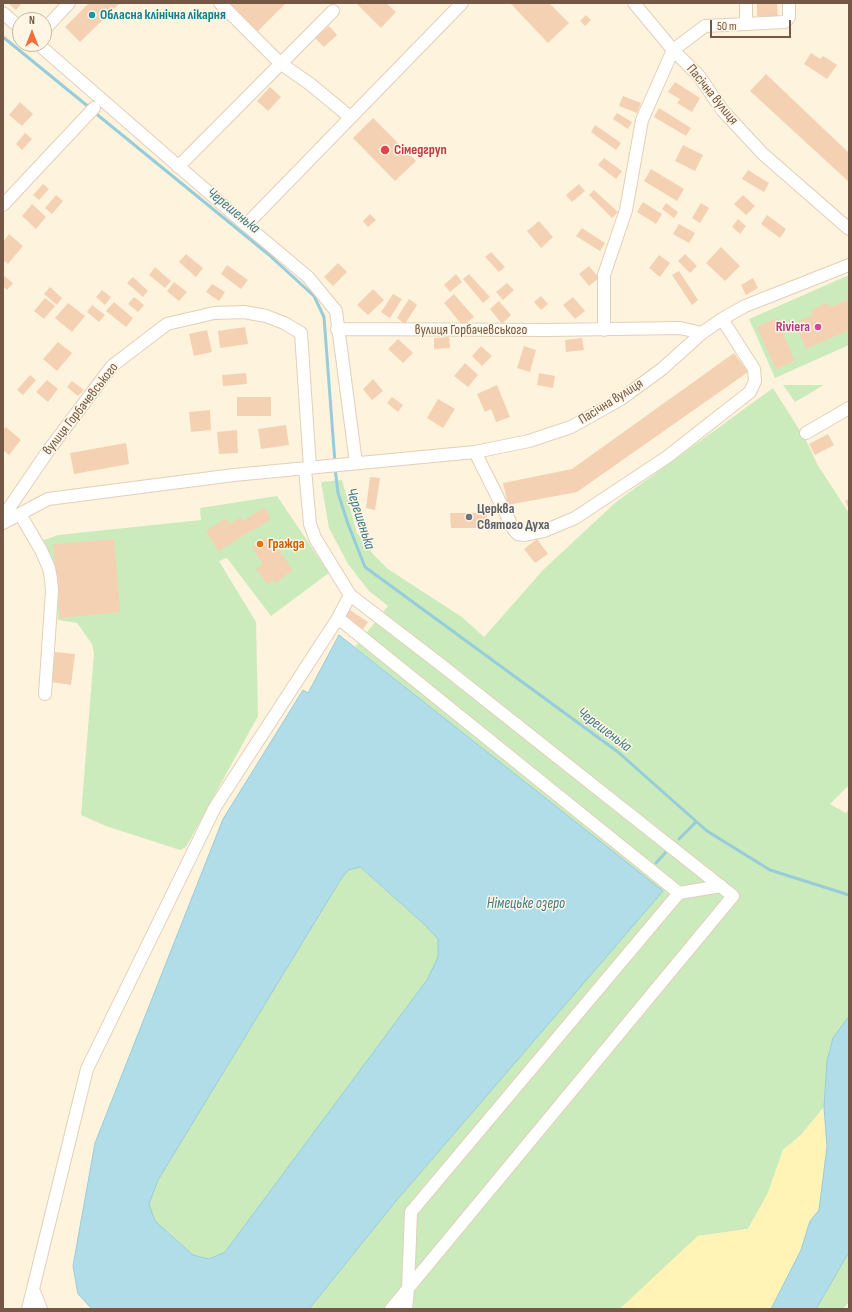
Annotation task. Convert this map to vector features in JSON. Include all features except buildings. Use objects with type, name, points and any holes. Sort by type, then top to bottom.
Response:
[{"type":"street","points":[[52,21],[69,3]]},
{"type":"street","points":[[220,3],[280,63],[310,84],[350,117]]},
{"type":"street","points":[[246,225],[462,3]]},
{"type":"street","name":"Пасічна вулиця","points":[[634,3],[673,50],[699,76],[723,111],[763,154],[849,229]]},
{"type":"street","points":[[746,3],[746,24]]},
{"type":"street","points":[[604,330],[604,275],[626,210],[642,120],[673,50],[705,26],[786,22],[789,17],[788,3]]},
{"type":"street","points":[[178,167],[333,11]]},
{"type":"street","points":[[3,13],[12,21]]},
{"type":"street","points":[[47,52],[178,167],[308,277],[336,311],[337,329],[356,463]]},
{"type":"street","points":[[3,206],[94,108]]},
{"type":"street","name":"Пасічна вулиця","points":[[3,523],[48,499],[234,475],[476,452],[529,441],[571,426],[621,399],[662,369],[722,318],[745,306],[849,264]]},
{"type":"street","name":"вулиця Горбачевського","points":[[3,517],[48,451],[112,366],[167,324],[214,313],[244,312],[266,316],[284,322],[301,333],[308,469]]},
{"type":"street","points":[[476,452],[514,530],[518,534],[525,535],[544,531],[575,518],[667,457],[750,392],[755,381],[754,370],[722,318]]},
{"type":"street","name":"вулиця Горбачевського","points":[[337,329],[604,330],[680,328],[702,334]]},
{"type":"street","points":[[806,433],[849,408]]},
{"type":"street","points":[[308,469],[310,519],[315,538],[350,595],[733,896],[391,1309]]},
{"type":"street","points":[[20,514],[41,550],[51,579],[52,591],[45,694]]},
{"type":"street","points":[[28,1309],[87,1069],[215,807],[338,618],[350,595]]},
{"type":"street","points":[[338,618],[679,893]]},
{"type":"street","points":[[406,1309],[411,1212],[679,893],[721,886]]},
{"type":"street","points":[[33,1290],[41,1309]]},
{"type":"green space","points":[[849,275],[849,345],[775,378],[749,319]]},
{"type":"green space","points":[[783,385],[824,385],[795,402]]},
{"type":"green space","points":[[773,388],[806,440],[817,464],[849,513],[849,785],[830,804],[846,813],[849,809],[849,1016],[833,1038],[827,1061],[824,1107],[801,1135],[783,1150],[768,1193],[748,1229],[698,1236],[620,1309],[309,1309],[396,1201],[662,891],[355,647],[388,606],[369,591],[348,564],[329,528],[321,482],[342,480],[357,533],[374,555],[388,569],[462,617],[484,637],[543,570],[616,502]]},
{"type":"green space","points":[[277,496],[329,573],[271,616],[227,558],[219,561],[256,622],[258,716],[186,847],[180,850],[106,826],[81,815],[94,653],[92,644],[77,623],[58,620],[55,579],[39,542],[58,535],[201,520],[200,508]]},
{"type":"green space","points":[[359,867],[425,925],[438,939],[439,957],[427,980],[225,1252],[209,1259],[193,1255],[155,1221],[149,1204],[158,1180],[341,879],[348,870]]},
{"type":"green space","points":[[849,1252],[849,1302],[843,1309],[816,1309]]},
{"type":"sand","points":[[824,1107],[827,1147],[819,1210],[810,1221],[801,1250],[771,1309],[620,1309],[698,1236],[748,1229],[768,1193],[783,1150],[801,1135]]},
{"type":"water","name":"Німецьке озеро","points":[[339,635],[663,891],[396,1201],[309,1309],[92,1309],[78,1294],[73,1266],[95,1143],[223,819],[303,690],[308,693]],"holes":[[[360,867],[425,925],[438,939],[438,957],[427,980],[225,1252],[209,1259],[193,1255],[155,1221],[149,1204],[158,1180],[341,879],[348,870]]]},
{"type":"water","points":[[849,1016],[849,1252],[816,1309],[771,1309],[801,1250],[810,1221],[819,1210],[827,1147],[824,1107],[827,1061],[833,1038]]},
{"type":"waterway","name":"Черешенька","points":[[3,37],[90,108]]},
{"type":"waterway","name":"Черешенька","points":[[94,112],[268,254],[314,296],[324,317],[335,463]]},
{"type":"waterway","name":"Черешенька","points":[[335,468],[338,493],[348,524],[365,567],[618,752],[707,831],[770,870],[849,895]]},
{"type":"waterway","points":[[679,839],[696,822]]},
{"type":"waterway","points":[[656,863],[666,852]]},
{"type":"place","name":"Обласна клінічна лікарня","points":[[92,15]]},
{"type":"place","name":"Сімедгруп","points":[[385,150]]},
{"type":"place","name":"Riviera","points":[[818,327]]},
{"type":"place","name":"Церква Святого Духа","points":[[469,517]]},
{"type":"place","name":"Гражда","points":[[260,544]]}]
